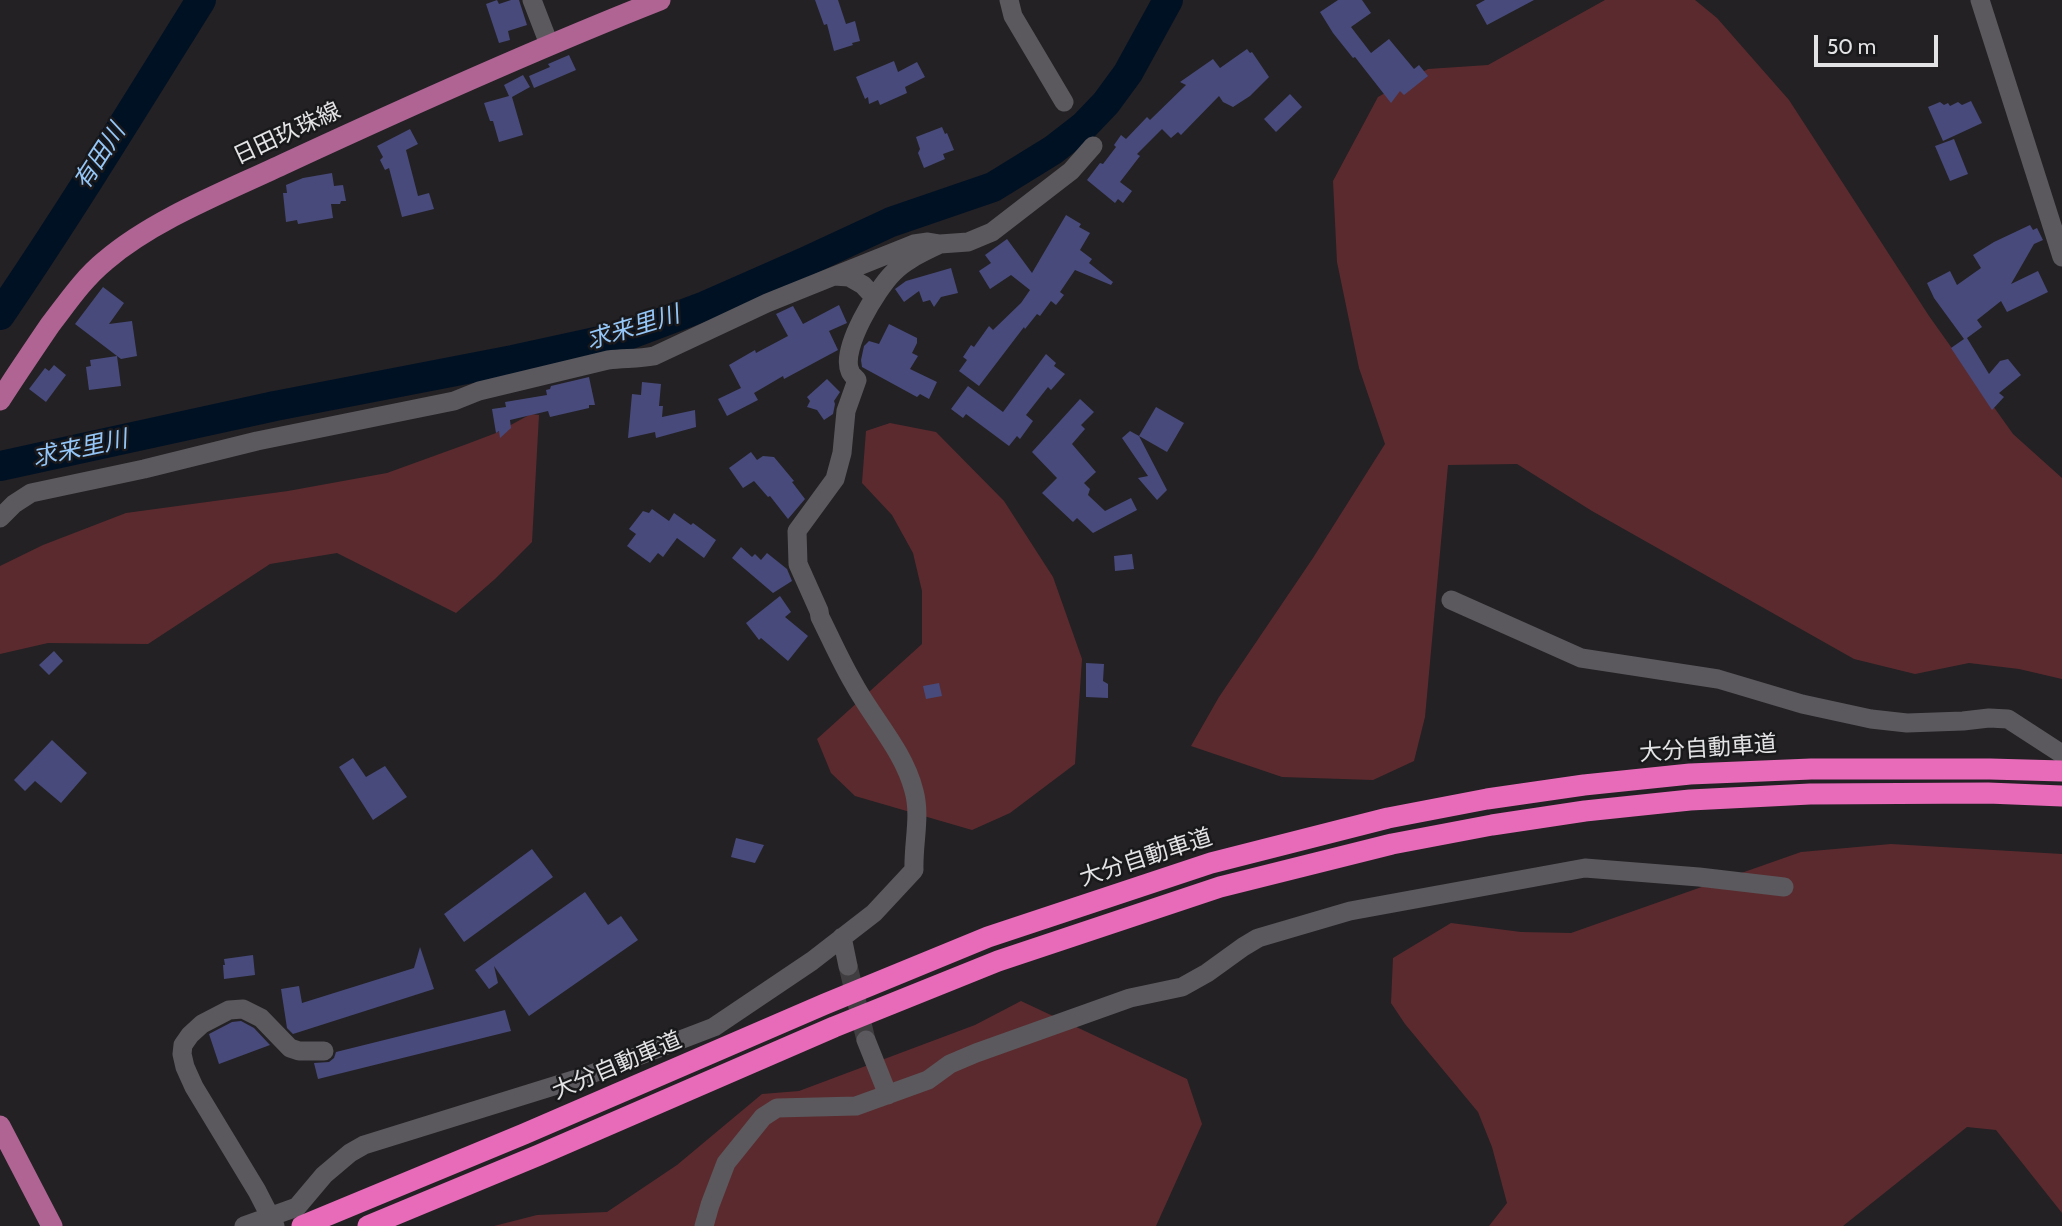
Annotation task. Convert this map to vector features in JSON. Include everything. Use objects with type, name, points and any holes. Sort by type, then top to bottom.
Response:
[{"type":"highway","name":"大分自動車道","points":[[302,1226],[988,937],[1211,863],[1388,818],[1487,799],[1584,785],[1690,774],[1811,769],[2062,771]]},
{"type":"highway","points":[[368,1226],[834,1027],[985,966],[1220,887],[1392,844],[1585,811],[1690,800],[1783,796],[1988,793],[2062,796]]},
{"type":"main road","name":"日田玖珠線","points":[[0,400],[74,293],[104,261],[142,234],[196,205],[386,117],[549,44],[660,0]]},
{"type":"main road","points":[[0,1126],[52,1226]]},
{"type":"street","points":[[532,0],[549,44]]},
{"type":"street","points":[[1009,0],[1013,16],[1064,102]]},
{"type":"street","points":[[1980,0],[2062,257]]},
{"type":"street","points":[[0,518],[31,493],[257,441],[454,401],[479,391],[608,360],[637,360],[654,356],[767,303],[914,244],[968,242],[992,232],[1071,171],[1093,146]]},
{"type":"street","points":[[244,1226],[273,1222],[298,1207],[324,1175],[364,1145],[586,1076],[714,1027],[792,975],[874,913],[914,870],[913,848],[918,813],[914,790],[897,751],[854,686],[820,617],[798,564],[797,531],[835,479],[842,453],[846,411],[857,380],[849,371],[848,353],[858,329],[874,297],[894,272],[940,244]]},
{"type":"street","points":[[834,276],[849,277],[863,285],[874,297]]},
{"type":"street","points":[[1451,600],[1581,658],[1718,679],[1802,704],[1871,719],[1907,723],[2008,719],[2062,754]]},
{"type":"street","points":[[704,1226],[726,1163],[763,1117],[777,1108],[856,1106],[888,1095],[928,1080],[950,1064],[976,1053],[1130,998],[1182,986],[1207,973],[1258,938],[1350,911],[1585,868],[1784,887]]},
{"type":"street","points":[[842,937],[848,966]]},
{"type":"street","points":[[273,1222],[194,1087],[185,1067],[183,1045],[190,1034],[202,1024],[229,1010],[243,1009],[261,1018],[290,1048],[299,1051],[324,1051]]},
{"type":"street","points":[[866,1040],[888,1095]]},
{"type":"shaded area","points":[[1605,0],[1695,0],[1717,18],[1789,100],[1929,316],[2013,434],[2062,478],[2062,679],[2019,669],[1969,663],[1915,674],[1854,659],[1592,511],[1517,464],[1448,465],[1425,717],[1414,761],[1373,780],[1282,777],[1191,746],[1219,697],[1313,558],[1385,444],[1359,368],[1337,262],[1333,181],[1378,97],[1428,69],[1488,65]]},
{"type":"shaded area","points":[[531,414],[539,415],[532,542],[456,613],[337,553],[270,564],[148,644],[48,643],[0,654],[0,566],[43,545],[126,513],[288,491],[387,473],[496,433]]},
{"type":"shaded area","points":[[890,423],[936,432],[1004,501],[1053,577],[1082,659],[1075,764],[1010,813],[972,830],[855,796],[831,773],[817,739],[922,644],[922,591],[913,553],[892,515],[862,483],[866,431]]},
{"type":"shaded area","points":[[1891,844],[2062,854],[2062,1213],[1996,1130],[1967,1127],[1843,1226],[1489,1226],[1507,1203],[1492,1147],[1478,1112],[1405,1024],[1391,1003],[1393,958],[1451,923],[1521,932],[1571,933],[1801,852]]},
{"type":"shaded area","points":[[1021,1001],[1187,1079],[1202,1124],[1156,1226],[494,1226],[537,1215],[607,1212],[677,1165],[762,1094],[799,1091],[975,1025]]},
{"type":"building","points":[[497,0],[499,4],[519,0],[527,25],[508,31],[510,40],[499,43],[486,4]]},
{"type":"building","points":[[815,0],[838,0],[846,24],[855,21],[860,41],[834,51],[827,24],[824,25]]},
{"type":"building","points":[[1338,0],[1362,0],[1371,13],[1351,27],[1371,53],[1389,39],[1414,69],[1419,65],[1428,76],[1404,95],[1400,91],[1391,103],[1333,33],[1320,12]]},
{"type":"building","points":[[1485,0],[1534,0],[1487,25],[1476,5]]},
{"type":"building","points":[[1247,49],[1269,77],[1250,96],[1233,107],[1223,102],[1219,96],[1181,135],[1178,132],[1171,138],[1162,129],[1137,154],[1140,156],[1120,182],[1132,191],[1123,203],[1118,199],[1115,203],[1087,180],[1116,147],[1114,145],[1121,135],[1126,139],[1147,117],[1150,120],[1186,85],[1180,82],[1213,59],[1220,68]]},
{"type":"building","points":[[569,55],[576,70],[534,88],[529,76]]},
{"type":"building","points":[[894,61],[898,72],[917,62],[925,77],[905,87],[907,93],[880,105],[878,100],[869,104],[868,97],[865,99],[856,77]]},
{"type":"building","points":[[523,75],[530,87],[512,97],[523,135],[499,142],[484,103],[509,96],[504,85]]},
{"type":"building","points":[[1290,94],[1302,107],[1276,132],[1264,119]]},
{"type":"building","points":[[1971,101],[1982,123],[1943,141],[1928,107],[1940,102],[1950,106]]},
{"type":"building","points":[[942,127],[954,150],[943,154],[945,159],[924,168],[916,137]]},
{"type":"building","points":[[410,129],[418,144],[406,150],[418,196],[429,193],[434,209],[402,217],[389,168],[385,170],[380,160],[383,157],[377,146]]},
{"type":"building","points":[[1954,139],[1968,174],[1950,181],[1935,146]]},
{"type":"building","points":[[332,173],[334,186],[343,185],[346,201],[331,204],[333,218],[298,224],[297,220],[286,222],[283,193],[287,193],[286,185],[303,178]]},
{"type":"building","points":[[1066,215],[1090,233],[1080,250],[1092,259],[1089,263],[1113,282],[1111,285],[1075,270],[1060,292],[1064,295],[1056,305],[1051,301],[1040,316],[1037,314],[1025,329],[1024,327],[979,386],[959,371],[967,360],[963,357],[989,326],[993,330],[1021,303],[1030,290],[1011,275],[990,289],[979,271],[991,263],[985,255],[1007,239],[1032,273]]},
{"type":"building","points":[[2030,225],[2033,230],[2037,228],[2043,240],[2034,244],[2011,284],[2038,271],[2048,292],[2007,312],[2001,301],[1977,320],[1982,327],[1967,338],[1989,374],[2000,361],[2008,359],[2021,375],[1999,393],[2004,397],[1992,410],[1951,348],[1964,339],[1934,298],[1927,283],[1950,271],[1957,285],[1981,268],[1973,255]]},
{"type":"building","points":[[951,268],[958,293],[941,297],[934,307],[930,300],[923,302],[919,291],[904,302],[895,289],[906,281]]},
{"type":"building","points":[[103,287],[124,303],[109,324],[132,321],[137,356],[121,359],[75,324]]},
{"type":"building","points":[[839,305],[847,323],[829,331],[838,350],[754,393],[758,400],[727,416],[718,399],[741,388],[729,365],[788,336],[776,314],[793,306],[803,324]]},
{"type":"building","points":[[889,324],[917,338],[912,353],[918,356],[910,369],[937,382],[929,399],[920,394],[917,397],[862,367],[864,346],[869,341],[879,344]]},
{"type":"building","points":[[1046,354],[1056,363],[1054,366],[1065,374],[1051,390],[1048,387],[1026,415],[1033,421],[1020,439],[1017,436],[1009,446],[966,414],[963,418],[951,409],[968,386],[1003,412]]},
{"type":"building","points":[[117,356],[121,386],[89,390],[86,367],[91,366],[90,360]]},
{"type":"building","points":[[54,365],[66,375],[46,402],[29,389],[45,368],[49,371]]},
{"type":"building","points":[[589,377],[595,405],[550,417],[548,411],[510,420],[511,428],[500,438],[499,431],[496,433],[492,409],[506,407],[505,402],[547,395],[546,390],[551,386]]},
{"type":"building","points":[[827,379],[840,392],[834,401],[833,414],[824,420],[817,410],[807,407],[810,401],[807,397]]},
{"type":"building","points":[[642,382],[661,384],[659,406],[663,406],[662,417],[695,410],[696,427],[656,438],[655,432],[628,438],[632,394],[641,395]]},
{"type":"building","points":[[1080,399],[1094,412],[1081,425],[1085,429],[1072,444],[1096,472],[1084,483],[1090,489],[1088,495],[1105,511],[1131,498],[1137,510],[1093,533],[1077,518],[1073,522],[1042,493],[1057,478],[1032,452]]},
{"type":"building","points":[[1156,407],[1184,423],[1167,452],[1139,436]]},
{"type":"building","points":[[1130,431],[1139,436],[1167,490],[1157,500],[1138,478],[1148,476],[1122,438]]},
{"type":"building","points":[[751,452],[757,460],[763,456],[774,457],[805,499],[788,519],[754,481],[743,488],[729,468]]},
{"type":"building","points":[[652,509],[669,521],[674,513],[716,540],[704,558],[677,538],[663,557],[658,553],[650,563],[627,546],[636,534],[629,529],[643,511],[649,513]]},
{"type":"building","points":[[741,547],[752,557],[755,554],[761,560],[767,553],[787,569],[792,581],[773,593],[732,558]]},
{"type":"building","points":[[1132,554],[1134,569],[1115,571],[1114,556]]},
{"type":"building","points":[[780,596],[791,612],[785,617],[808,636],[788,661],[761,638],[759,640],[746,623]]},
{"type":"building","points":[[54,651],[63,661],[49,675],[39,665]]},
{"type":"building","points":[[1086,663],[1104,664],[1103,681],[1108,684],[1108,698],[1086,697]]},
{"type":"building","points":[[939,683],[942,696],[926,699],[923,686]]},
{"type":"building","points":[[52,740],[87,773],[61,803],[35,781],[25,791],[14,780]]},
{"type":"building","points":[[353,758],[366,777],[385,766],[407,797],[373,820],[339,767]]},
{"type":"building","points":[[736,838],[764,845],[755,863],[731,857]]},
{"type":"building","points":[[532,849],[553,877],[464,942],[444,914]]},
{"type":"building","points":[[585,892],[608,925],[621,916],[638,940],[529,1016],[494,966],[498,983],[489,989],[475,970]]},
{"type":"building","points":[[420,947],[434,989],[293,1034],[287,1028],[281,989],[299,986],[302,1003],[414,968]]},
{"type":"building","points":[[253,955],[255,975],[224,979],[224,959]]},
{"type":"building","points":[[505,1010],[511,1031],[318,1079],[314,1063],[329,1062],[336,1052]]},
{"type":"building","points":[[241,1021],[254,1028],[270,1045],[219,1064],[209,1034],[232,1022]]},
{"type":"waterway","name":"有田川","points":[[0,315],[201,0]]},
{"type":"waterway","name":"求来里川","points":[[0,466],[275,406],[628,335],[705,306],[891,222],[993,187],[1053,150],[1084,126],[1106,103],[1128,73],[1168,0]]},
{"type":"tunnel","points":[[848,966],[866,1040]]}]
